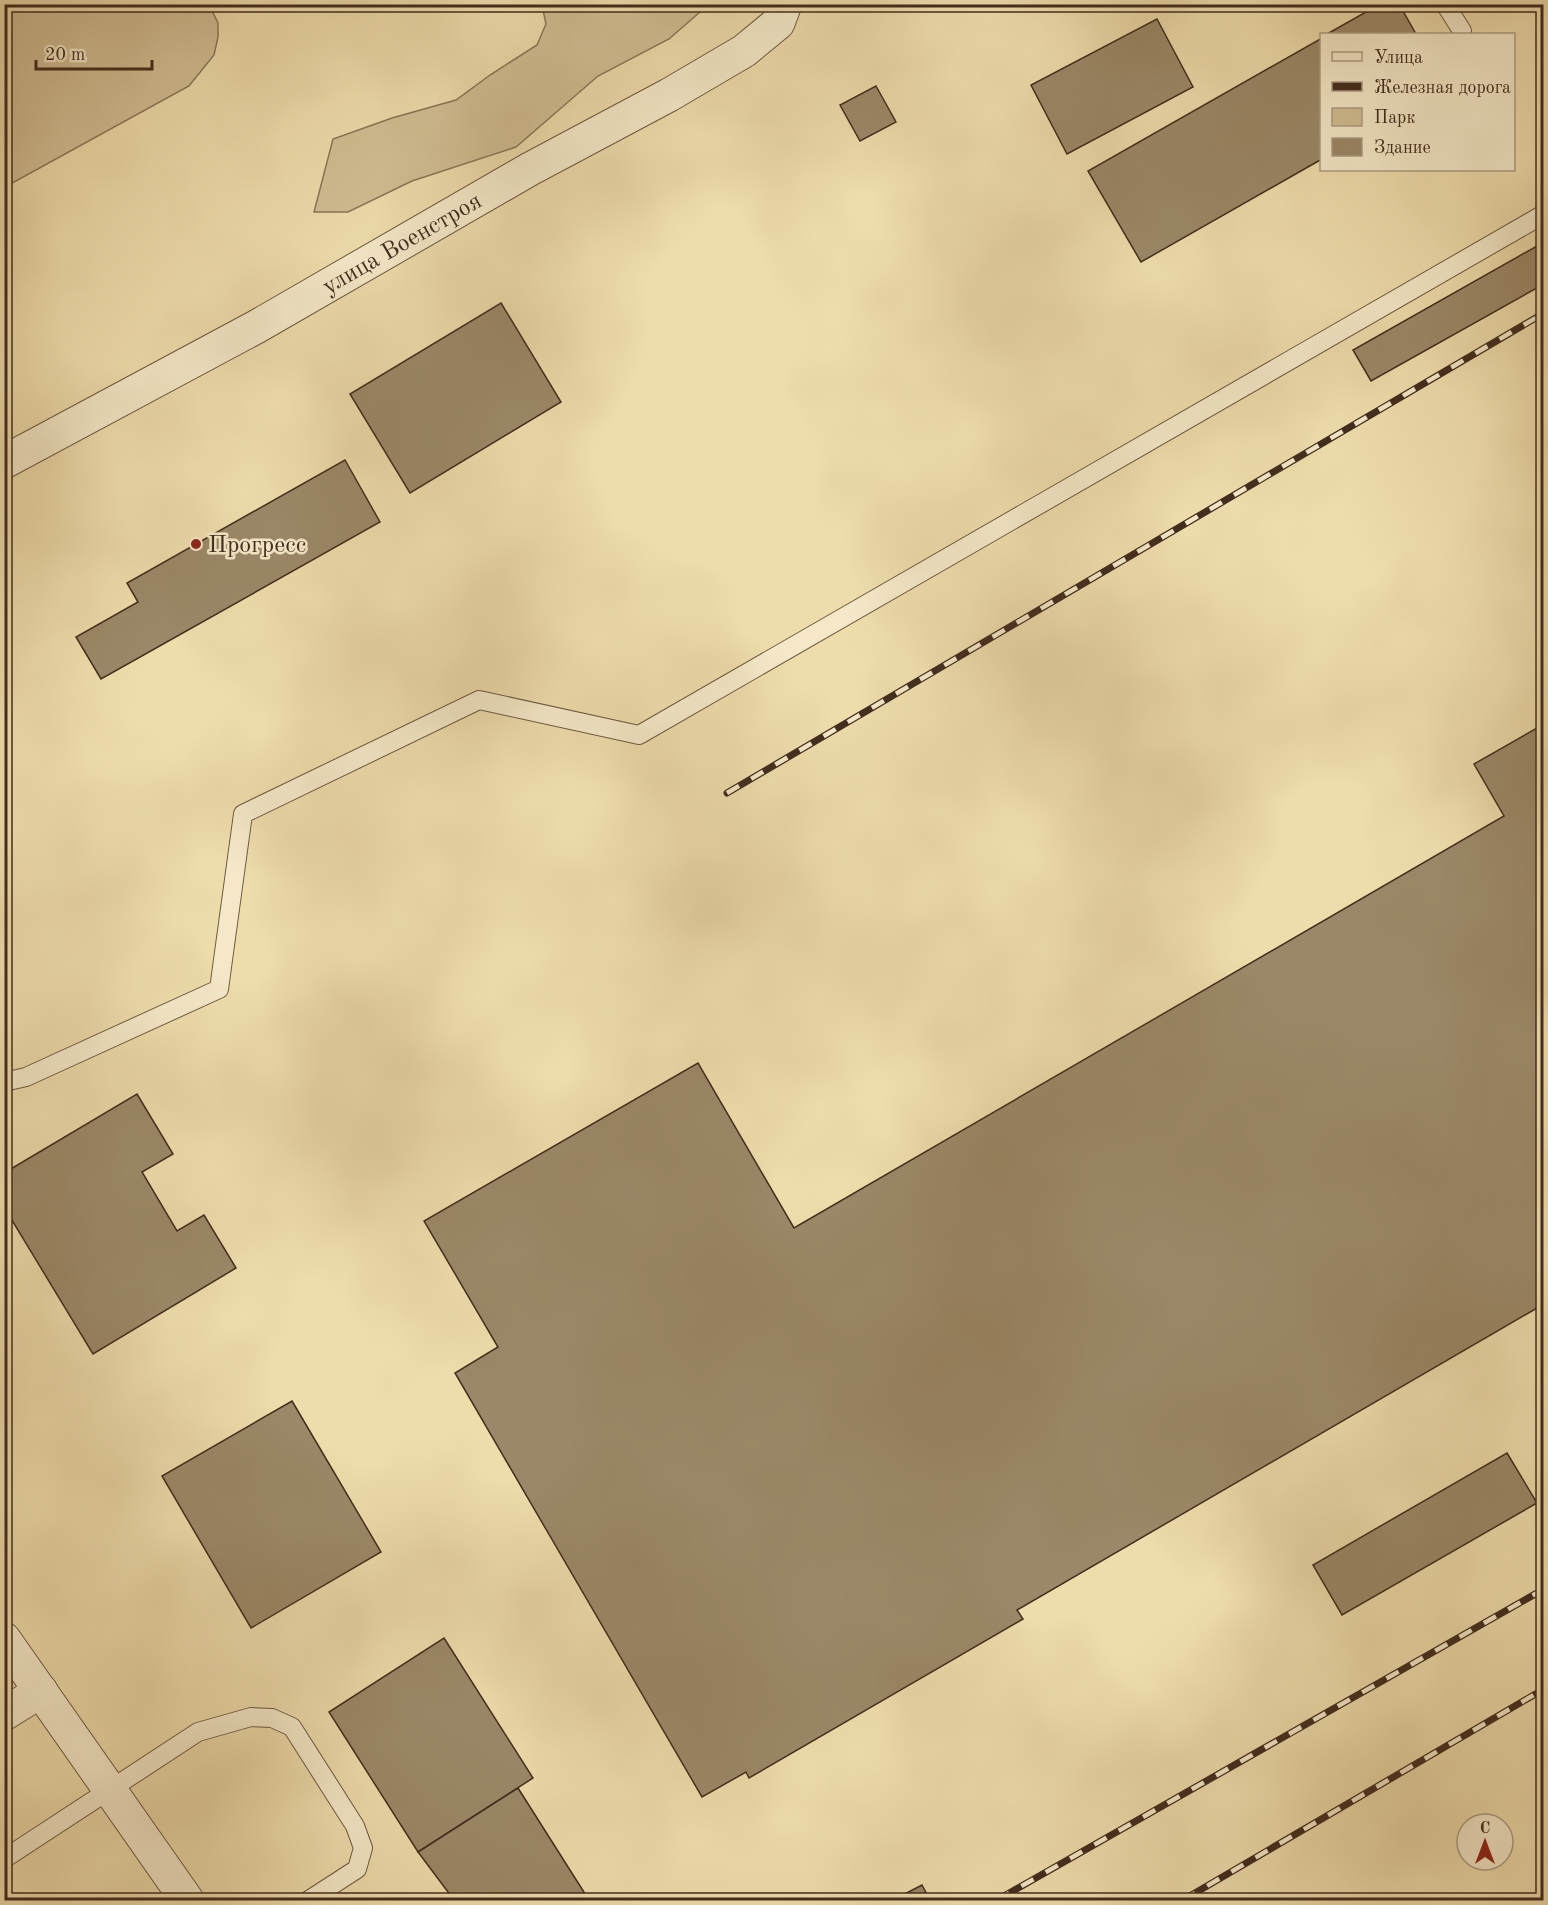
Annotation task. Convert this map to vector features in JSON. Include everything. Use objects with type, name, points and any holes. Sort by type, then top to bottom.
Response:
[{"type":"street","name":"улица Военстроя","points":[[4,462],[256,327],[530,169],[669,95],[744,51],[778,22],[785,4]]},
{"type":"street","points":[[4,1639],[187,1900]]},
{"type":"street","points":[[4,1714],[40,1691]]},
{"type":"lane","points":[[1445,4],[1462,32]]},
{"type":"lane","points":[[4,1082],[26,1077],[219,989],[243,814],[479,700],[639,735],[1544,214]]},
{"type":"lane","points":[[4,1859],[198,1732],[251,1717],[272,1718],[292,1727],[355,1826],[363,1848],[357,1869],[309,1900]]},
{"type":"green space","points":[[5,4],[209,5],[218,23],[218,37],[214,55],[189,86],[5,187]]},
{"type":"green space","points":[[542,5],[708,5],[669,39],[598,76],[516,147],[412,181],[348,212],[314,212],[333,139],[392,118],[456,100],[537,45],[546,24]]},
{"type":"building","points":[[1380,4],[1399,4],[1415,33],[1329,33]]},
{"type":"building","points":[[1157,19],[1193,87],[1067,154],[1031,85]]},
{"type":"building","points":[[1320,39],[1320,160],[1141,262],[1088,171]]},
{"type":"building","points":[[876,86],[896,122],[860,141],[840,105]]},
{"type":"building","points":[[1544,242],[1544,284],[1371,381],[1353,350]]},
{"type":"building","points":[[501,303],[561,402],[410,493],[350,394]]},
{"type":"building","points":[[345,460],[380,522],[101,679],[76,637],[138,602],[127,583]]},
{"type":"building","points":[[1544,724],[1544,1304],[1017,1610],[1023,1619],[749,1778],[746,1772],[702,1797],[455,1373],[498,1347],[424,1221],[698,1063],[794,1228],[1504,816],[1474,764]]},
{"type":"building","points":[[137,1094],[173,1154],[142,1172],[177,1231],[204,1215],[236,1268],[93,1354],[4,1207],[4,1173]]},
{"type":"building","points":[[292,1401],[381,1552],[251,1628],[162,1476]]},
{"type":"building","points":[[1507,1453],[1537,1503],[1342,1615],[1313,1565]]},
{"type":"building","points":[[444,1638],[533,1778],[418,1852],[329,1712]]},
{"type":"building","points":[[518,1788],[589,1900],[454,1900],[418,1852]]},
{"type":"building","points":[[922,1885],[930,1900],[893,1900]]},
{"type":"railway","points":[[727,793],[1544,313]]},
{"type":"railway","points":[[997,1900],[1544,1589]]},
{"type":"railway","points":[[1183,1900],[1544,1689]]},
{"type":"place","name":"Прогресс","points":[[196,544]]}]
